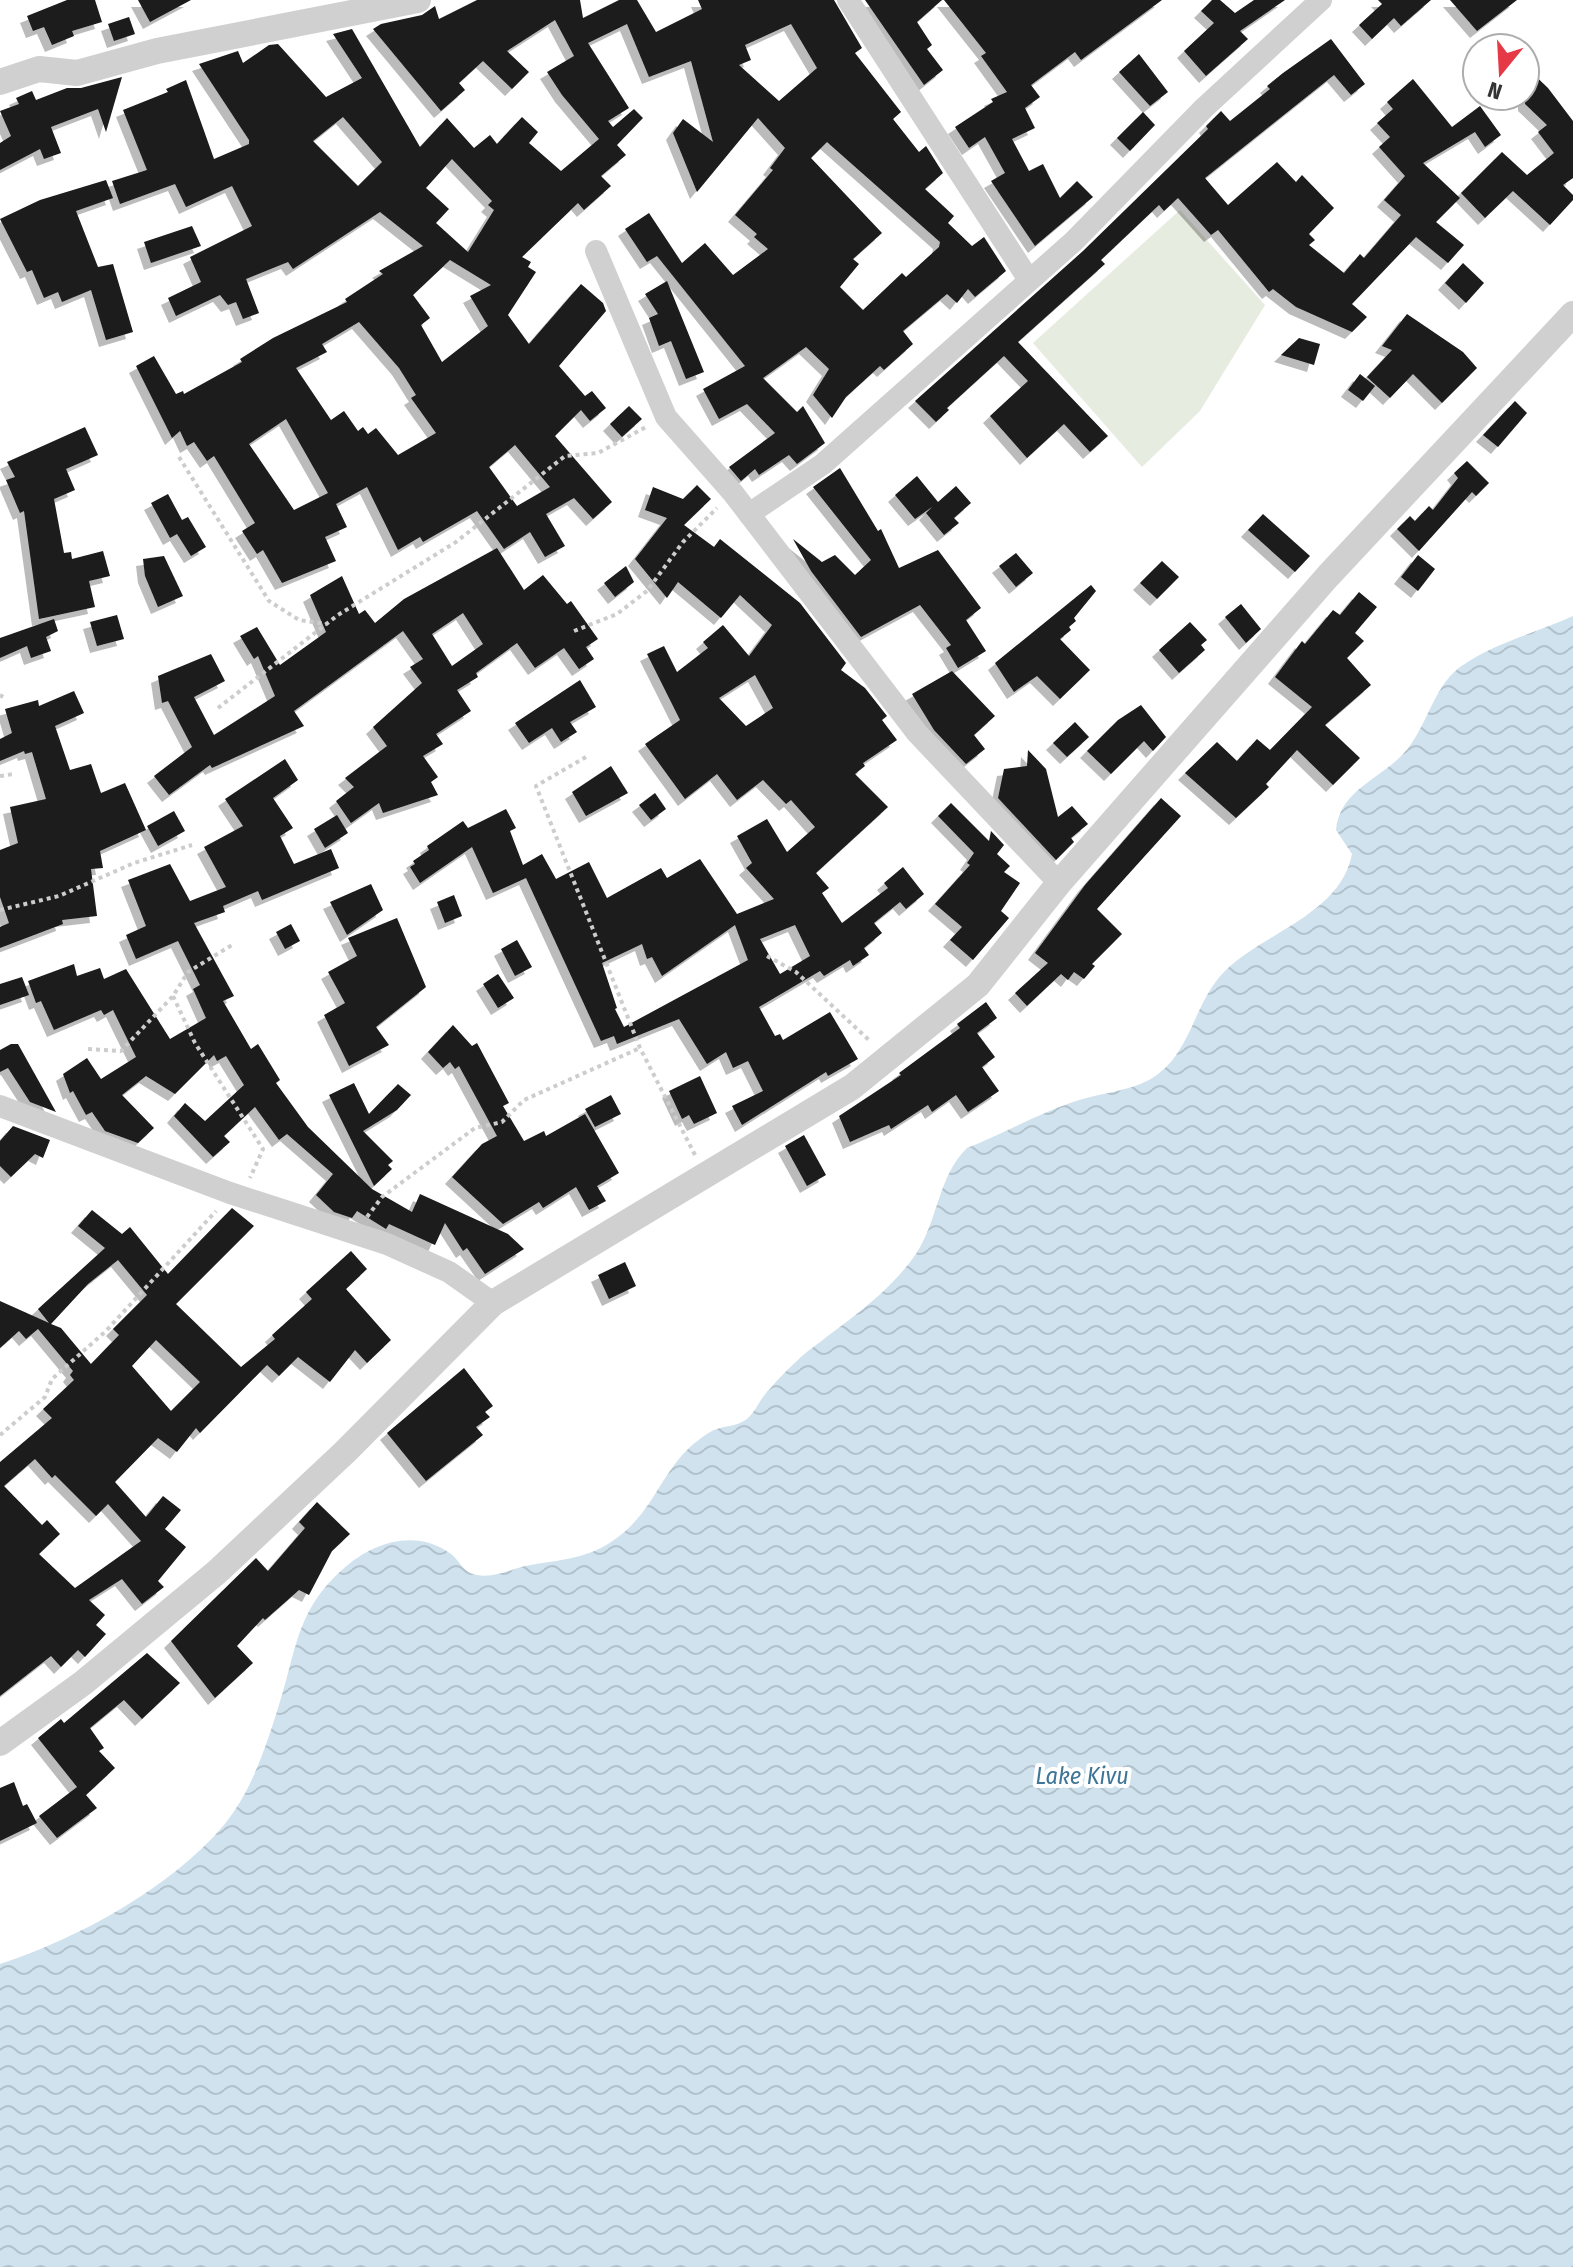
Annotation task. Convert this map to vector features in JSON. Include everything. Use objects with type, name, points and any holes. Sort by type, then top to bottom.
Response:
[{"type":"street","points":[[0,82],[39,69],[77,73],[157,51],[418,0]]},
{"type":"street","points":[[848,0],[1029,280]]},
{"type":"street","points":[[749,514],[823,464],[1074,241],[1204,108],[1321,0]]},
{"type":"street","points":[[596,251],[666,417],[733,493],[917,733],[1059,883]]},
{"type":"street","points":[[0,1743],[83,1683],[217,1572],[345,1452],[493,1303],[852,1087],[978,985],[1059,883],[1328,576],[1573,314]]},
{"type":"street","points":[[0,1106],[236,1194],[387,1244],[449,1272],[493,1303]]},
{"type":"path","points":[[218,708],[326,624],[456,542],[565,456],[598,453],[666,417]]},
{"type":"path","points":[[179,457],[269,601],[299,620],[326,624]]},
{"type":"path","points":[[574,631],[617,614],[647,591],[683,542],[733,493]]},
{"type":"path","points":[[586,757],[536,786],[640,1048],[705,1175]]},
{"type":"path","points":[[0,776],[14,774]]},
{"type":"path","points":[[0,910],[59,896],[134,863],[192,845]]},
{"type":"path","points":[[88,1049],[121,1051],[173,996],[188,972],[232,945]]},
{"type":"path","points":[[767,956],[796,972],[890,1058]]},
{"type":"path","points":[[0,1435],[45,1397],[52,1379],[106,1331],[236,1194],[263,1149],[195,1043],[173,996]]},
{"type":"path","points":[[353,1235],[382,1197],[475,1128],[502,1122],[524,1100],[640,1048]]},
{"type":"shaded area","points":[[1180,210],[1265,305],[1200,411],[1142,467],[1033,343]]},
{"type":"water","name":"Lake Kivu","points":[[1573,616],[1573,2267],[0,2267],[0,1964],[60,1941],[121,1909],[177,1870],[224,1825],[243,1798],[257,1768],[300,1632],[327,1585],[355,1560],[395,1542],[409,1540],[438,1546],[451,1554],[468,1572],[489,1575],[580,1556],[601,1548],[625,1532],[645,1510],[676,1462],[689,1448],[714,1430],[747,1419],[767,1392],[797,1361],[891,1284],[916,1254],[950,1172],[967,1148],[1060,1107],[1140,1084],[1163,1070],[1184,1043],[1206,998],[1225,971],[1241,957],[1317,908],[1333,893],[1345,875],[1352,854],[1336,830],[1339,816],[1353,795],[1411,744],[1450,676],[1487,651]]},
{"type":"building","points":[[67,0],[95,0],[102,22],[72,31],[74,36],[52,45],[44,27],[33,31],[27,16]]},
{"type":"building","points":[[138,0],[191,0],[150,22]]},
{"type":"building","points":[[477,0],[580,0],[583,18],[619,0],[637,0],[656,32],[702,9],[698,0],[834,0],[862,48],[855,53],[901,112],[893,119],[919,152],[926,146],[943,173],[925,189],[954,216],[948,223],[972,246],[984,237],[1006,271],[975,297],[968,289],[957,303],[947,294],[903,331],[913,344],[884,370],[880,366],[846,397],[832,418],[813,395],[829,369],[806,347],[763,378],[797,412],[803,406],[825,443],[797,464],[789,455],[759,475],[755,469],[741,481],[729,467],[775,433],[747,404],[719,419],[703,389],[745,366],[657,256],[647,262],[625,229],[649,213],[682,263],[705,243],[733,275],[768,249],[754,237],[757,234],[735,215],[773,170],[770,168],[785,148],[758,118],[697,192],[673,133],[683,119],[713,142],[691,61],[649,77],[627,24],[588,43],[629,108],[608,121],[613,127],[634,109],[643,118],[617,145],[626,155],[601,176],[611,186],[584,210],[578,203],[522,257],[531,262],[528,267],[536,272],[508,315],[529,344],[581,284],[603,303],[606,311],[559,366],[585,396],[592,391],[606,408],[590,421],[581,410],[555,436],[612,502],[593,519],[574,498],[546,514],[565,546],[545,557],[530,532],[504,549],[477,511],[423,542],[420,537],[398,550],[367,487],[336,504],[347,527],[325,537],[336,561],[282,583],[263,550],[257,554],[242,531],[255,523],[214,456],[207,461],[194,442],[187,446],[180,431],[172,438],[136,366],[154,356],[176,394],[183,391],[184,394],[242,362],[240,359],[273,338],[347,302],[345,299],[383,274],[379,271],[423,246],[380,212],[293,269],[288,262],[246,279],[259,313],[243,319],[236,302],[228,305],[220,295],[176,316],[168,298],[201,282],[190,257],[252,226],[232,186],[186,207],[175,184],[120,204],[112,181],[147,170],[123,110],[168,92],[166,89],[186,80],[214,159],[249,144],[249,140],[199,64],[238,51],[243,63],[269,45],[278,44],[326,97],[362,78],[333,34],[352,29],[420,147],[447,118],[474,148],[490,135],[497,144],[522,117],[538,132],[529,143],[561,171],[599,139],[547,72],[574,56],[555,20],[507,51],[529,72],[512,89],[483,61],[459,83],[465,90],[441,111],[373,29],[381,24],[422,15],[435,6],[439,19]],"holes":[[[791,24],[817,68],[779,101],[739,65],[751,60],[745,45]],[[343,117],[382,162],[358,186],[313,141]],[[827,142],[940,242],[939,247],[906,277],[902,273],[863,310],[840,287],[859,264],[853,259],[882,233],[811,158]],[[452,159],[492,201],[488,205],[494,210],[468,252],[436,223],[449,209],[426,188]],[[450,260],[491,285],[470,296],[488,326],[442,362],[421,325],[430,318],[413,295]],[[359,322],[399,368],[416,395],[411,398],[436,433],[398,455],[376,428],[368,434],[363,427],[358,431],[344,411],[331,420],[296,368],[327,352],[322,344]],[[286,419],[328,493],[294,510],[249,444]],[[515,445],[550,487],[517,506],[489,467]]]},
{"type":"building","points":[[865,0],[942,0],[917,22],[932,45],[927,49],[943,70],[924,85]]},
{"type":"building","points":[[944,0],[1162,0],[1081,60],[1075,52],[1031,85],[1040,97],[1025,108],[1035,128],[1012,139],[1029,171],[1043,164],[1060,198],[1077,181],[1093,197],[1035,246],[991,181],[1005,173],[985,137],[969,148],[955,127],[993,102],[991,99],[1007,92],[981,56],[986,53]]},
{"type":"building","points":[[1212,0],[1220,0],[1235,13],[1254,0],[1285,0],[1240,31],[1248,39],[1206,76],[1184,51],[1214,23],[1201,11]]},
{"type":"building","points":[[1378,0],[1431,0],[1401,26],[1394,18],[1372,39],[1359,25],[1382,4]]},
{"type":"building","points":[[1450,0],[1517,0],[1477,31]]},
{"type":"building","points":[[129,17],[135,34],[114,41],[108,24]]},
{"type":"building","points":[[1331,39],[1365,84],[1351,95],[1334,75],[1205,178],[1228,205],[1277,162],[1296,182],[1302,175],[1334,208],[1309,234],[1315,240],[1309,245],[1344,273],[1360,254],[1364,258],[1401,215],[1384,200],[1405,176],[1379,147],[1390,137],[1377,123],[1393,109],[1387,102],[1413,79],[1452,127],[1472,112],[1484,112],[1501,135],[1485,147],[1475,132],[1423,163],[1460,198],[1436,222],[1464,245],[1448,263],[1416,237],[1352,304],[1367,317],[1352,332],[1296,307],[1273,289],[1269,292],[1218,230],[1211,235],[1178,198],[1164,211],[1159,205],[1101,260],[1105,264],[1018,342],[1108,436],[1090,452],[1064,424],[1027,458],[990,416],[1028,381],[1004,356],[936,422],[915,401],[1083,251],[1208,129],[1206,126],[1221,111],[1230,121],[1270,89],[1267,86]]},
{"type":"building","points":[[1139,54],[1168,92],[1150,106],[1119,72]]},
{"type":"building","points":[[122,77],[106,132],[98,109],[51,127],[61,153],[44,159],[40,149],[0,170],[0,143],[11,136],[0,111],[19,104],[16,98],[32,91],[36,100],[67,88],[81,88]]},
{"type":"building","points":[[1541,81],[1573,121],[1573,178],[1563,185],[1573,195],[1573,200],[1550,225],[1513,191],[1485,218],[1461,193],[1502,152],[1527,175],[1554,153],[1538,132],[1547,125],[1533,112],[1541,112]]},
{"type":"building","points":[[1143,112],[1155,125],[1130,151],[1117,138]]},
{"type":"building","points":[[106,180],[113,198],[76,211],[98,267],[113,264],[133,332],[106,340],[91,290],[62,302],[58,292],[44,298],[32,270],[27,272],[0,219],[40,200]]},
{"type":"building","points":[[192,226],[201,246],[151,263],[144,242]]},
{"type":"building","points":[[1463,263],[1484,283],[1466,303],[1445,283]]},
{"type":"building","points":[[667,281],[704,372],[686,379],[671,341],[659,346],[649,318],[658,314],[645,294]]},
{"type":"building","points":[[1407,314],[1463,352],[1477,368],[1442,403],[1413,374],[1390,398],[1367,377],[1392,350],[1382,346]]},
{"type":"building","points":[[1299,338],[1320,344],[1314,365],[1281,355]]},
{"type":"building","points":[[1360,374],[1375,386],[1363,401],[1348,390]]},
{"type":"building","points":[[1515,401],[1527,413],[1498,447],[1483,435]]},
{"type":"building","points":[[629,406],[642,419],[622,437],[610,424]]},
{"type":"building","points":[[85,427],[98,455],[66,469],[75,490],[54,499],[64,553],[71,552],[72,559],[103,551],[110,576],[89,581],[95,607],[39,619],[24,511],[20,513],[6,480],[15,477],[7,462]]},
{"type":"building","points":[[1467,461],[1489,483],[1476,496],[1472,492],[1419,551],[1397,529],[1410,516],[1415,521],[1429,506],[1433,510],[1458,478],[1454,473]]},
{"type":"building","points":[[840,468],[878,531],[881,529],[899,568],[938,550],[981,608],[966,620],[986,651],[958,668],[946,648],[951,645],[920,605],[861,637],[811,571],[793,539],[822,562],[835,555],[855,575],[871,560],[813,487]]},
{"type":"building","points":[[917,476],[938,502],[956,486],[971,503],[954,518],[959,523],[944,535],[926,513],[932,507],[915,519],[895,495]]},
{"type":"building","points":[[697,485],[711,499],[684,525],[714,547],[720,539],[800,603],[846,663],[841,670],[865,688],[887,716],[882,720],[897,740],[863,763],[865,766],[855,774],[888,807],[816,873],[829,888],[822,893],[842,923],[888,888],[884,883],[903,867],[924,894],[906,909],[900,902],[874,923],[882,933],[864,948],[869,955],[853,966],[850,960],[824,976],[820,971],[759,1007],[775,1036],[780,1034],[783,1040],[830,1012],[858,1059],[828,1076],[826,1072],[742,1125],[732,1106],[763,1091],[748,1061],[733,1068],[726,1052],[707,1064],[679,1019],[617,1044],[614,1036],[601,1041],[526,878],[493,893],[472,847],[420,883],[410,867],[415,864],[413,861],[429,850],[427,846],[463,821],[468,828],[506,809],[516,828],[510,831],[523,865],[542,854],[556,879],[589,862],[607,898],[661,868],[667,878],[700,859],[737,914],[774,899],[746,868],[752,863],[737,836],[767,819],[787,852],[815,827],[791,800],[786,804],[763,780],[737,800],[717,774],[685,799],[645,744],[680,720],[647,654],[664,646],[677,672],[708,648],[703,642],[723,625],[749,656],[772,625],[740,595],[721,618],[678,582],[667,598],[635,559],[667,518],[645,510],[653,487],[683,499]],"holes":[[[755,675],[773,708],[746,726],[719,698]],[[735,925],[748,960],[624,1027],[615,1009],[602,963],[642,944],[647,959],[652,957],[662,976]],[[795,925],[810,956],[780,974],[760,939]]]},
{"type":"building","points":[[168,494],[182,520],[188,517],[206,547],[191,556],[177,534],[170,538],[151,503]]},
{"type":"building","points":[[1263,514],[1310,556],[1295,572],[1248,530]]},
{"type":"building","points":[[497,548],[524,590],[543,575],[567,604],[571,601],[598,639],[586,647],[594,659],[579,669],[564,648],[535,668],[517,643],[476,673],[478,677],[457,690],[471,711],[436,734],[443,744],[423,756],[438,777],[431,782],[438,795],[383,813],[379,803],[351,823],[336,801],[354,787],[345,778],[387,746],[373,727],[422,683],[410,667],[423,659],[403,631],[294,711],[304,726],[212,768],[210,765],[169,795],[154,776],[192,747],[168,701],[162,703],[158,676],[211,654],[225,681],[194,697],[214,735],[275,696],[258,656],[254,659],[240,636],[257,627],[280,665],[326,632],[310,595],[342,576],[359,614],[365,610],[375,623],[404,599]],"holes":[[[463,613],[483,644],[452,666],[432,634]]]},
{"type":"building","points":[[1016,553],[1033,573],[1016,587],[999,566]]},
{"type":"building","points":[[1418,555],[1435,569],[1418,591],[1401,577]]},
{"type":"building","points":[[164,556],[183,596],[158,607],[145,576],[143,559]]},
{"type":"building","points":[[1162,561],[1179,577],[1157,599],[1140,583]]},
{"type":"building","points":[[626,566],[634,582],[615,597],[604,583]]},
{"type":"building","points":[[1091,585],[1096,591],[1074,618],[1076,621],[1069,627],[1071,630],[1060,639],[1090,670],[1060,699],[1037,676],[1014,692],[995,663]]},
{"type":"building","points":[[1359,592],[1377,607],[1355,633],[1364,641],[1347,658],[1371,685],[1325,725],[1360,758],[1333,785],[1297,750],[1266,784],[1269,787],[1236,818],[1185,773],[1217,742],[1237,761],[1257,739],[1270,750],[1312,707],[1275,677],[1302,641],[1305,644],[1333,610],[1340,615]]},
{"type":"building","points":[[1241,604],[1261,629],[1246,643],[1225,617]]},
{"type":"building","points":[[117,615],[124,639],[97,646],[90,622]]},
{"type":"building","points":[[54,619],[58,631],[46,637],[51,651],[31,658],[27,646],[0,658],[0,638]]},
{"type":"building","points":[[1190,622],[1207,640],[1201,645],[1205,650],[1179,673],[1159,650]]},
{"type":"building","points":[[952,671],[995,716],[974,735],[985,749],[966,764],[934,730],[912,694]]},
{"type":"building","points":[[580,680],[596,707],[570,722],[577,732],[561,742],[552,728],[529,743],[515,723]]},
{"type":"building","points":[[74,691],[84,713],[55,726],[70,770],[91,764],[101,793],[125,783],[146,830],[100,851],[103,868],[91,869],[97,916],[62,920],[63,924],[0,948],[0,927],[9,923],[0,897],[0,850],[18,843],[10,807],[46,799],[32,752],[25,754],[24,751],[0,761],[0,739],[12,733],[5,709],[38,700],[39,706]]},
{"type":"building","points":[[1141,705],[1166,737],[1153,751],[1144,741],[1111,774],[1087,751],[1118,720]]},
{"type":"building","points":[[1075,722],[1089,737],[1067,757],[1053,743]]},
{"type":"building","points":[[1028,750],[1046,769],[1058,817],[1072,806],[1088,824],[1071,838],[1074,842],[1056,860],[998,798],[1004,769],[1027,766]]},
{"type":"building","points":[[285,759],[298,780],[273,798],[293,828],[280,836],[294,864],[331,849],[339,868],[262,900],[258,891],[223,906],[225,912],[194,923],[234,996],[223,1001],[251,1049],[258,1044],[280,1080],[276,1083],[308,1127],[372,1189],[412,1212],[420,1194],[508,1234],[524,1249],[485,1274],[467,1248],[463,1251],[445,1223],[435,1245],[389,1224],[386,1229],[357,1211],[352,1218],[334,1212],[316,1195],[333,1174],[287,1134],[279,1140],[255,1107],[224,1136],[230,1142],[213,1157],[174,1116],[185,1103],[205,1121],[244,1085],[226,1056],[217,1061],[214,1055],[175,1094],[146,1076],[122,1095],[154,1128],[138,1143],[105,1131],[92,1112],[86,1115],[73,1091],[70,1093],[63,1074],[87,1058],[101,1079],[136,1057],[113,1010],[104,1015],[101,1010],[54,1030],[41,1001],[36,1003],[28,981],[74,964],[77,976],[100,968],[104,979],[126,969],[170,1039],[206,1018],[193,989],[200,985],[178,941],[136,959],[126,935],[146,926],[128,880],[170,864],[190,901],[226,887],[204,847],[243,826],[225,799]]},
{"type":"building","points":[[611,766],[628,793],[586,816],[572,792]]},
{"type":"building","points":[[655,793],[666,809],[651,820],[639,805]]},
{"type":"building","points":[[1161,798],[1181,816],[1097,909],[1122,934],[1092,964],[1095,966],[1084,979],[1074,972],[1068,980],[1061,974],[1027,1006],[1015,993],[1048,963],[1035,953],[1085,885]]},
{"type":"building","points":[[951,803],[989,841],[991,831],[1004,845],[997,854],[1010,866],[1004,872],[1020,883],[1001,911],[1009,918],[973,960],[950,940],[962,927],[935,904],[970,865],[967,863],[974,853],[938,816]]},
{"type":"building","points":[[174,811],[185,831],[158,846],[147,826]]},
{"type":"building","points":[[337,815],[348,833],[325,848],[314,829]]},
{"type":"building","points":[[371,884],[383,910],[347,935],[330,902]]},
{"type":"building","points":[[454,895],[462,916],[445,923],[437,902]]},
{"type":"building","points":[[397,918],[426,987],[376,1027],[389,1045],[349,1066],[324,1015],[345,1003],[328,972],[357,956],[348,938]]},
{"type":"building","points":[[291,924],[300,941],[285,949],[276,932]]},
{"type":"building","points":[[517,940],[532,967],[515,976],[501,949]]},
{"type":"building","points":[[498,974],[514,998],[498,1008],[483,984]]},
{"type":"building","points":[[22,977],[29,995],[0,1005],[0,984]]},
{"type":"building","points":[[986,1002],[997,1018],[977,1033],[995,1057],[982,1067],[999,1091],[968,1112],[956,1095],[932,1112],[928,1105],[891,1129],[889,1125],[850,1142],[839,1116],[901,1075],[899,1073],[960,1028],[957,1024]]},
{"type":"building","points":[[453,1025],[472,1046],[477,1043],[509,1103],[503,1106],[524,1141],[544,1131],[546,1136],[585,1114],[619,1173],[597,1186],[606,1201],[589,1210],[576,1187],[543,1208],[539,1202],[503,1224],[452,1177],[482,1144],[497,1136],[459,1066],[455,1069],[450,1062],[443,1068],[428,1052]]},
{"type":"building","points":[[18,1044],[56,1112],[30,1102],[8,1068],[0,1072],[0,1050]]},
{"type":"building","points":[[700,1076],[717,1113],[694,1124],[689,1115],[682,1119],[669,1091]]},
{"type":"building","points":[[354,1083],[369,1114],[398,1084],[411,1095],[397,1110],[363,1131],[393,1161],[388,1165],[392,1169],[374,1186],[329,1095]]},
{"type":"building","points":[[611,1095],[621,1114],[595,1127],[585,1109]]},
{"type":"building","points":[[13,1126],[50,1140],[43,1158],[35,1154],[11,1177],[0,1166],[0,1141]]},
{"type":"building","points":[[804,1135],[826,1175],[807,1186],[785,1146]]},
{"type":"building","points":[[232,1208],[254,1226],[176,1304],[241,1367],[275,1339],[272,1335],[312,1299],[306,1292],[351,1251],[367,1269],[346,1289],[391,1340],[367,1363],[355,1350],[330,1382],[298,1357],[279,1376],[267,1365],[200,1433],[196,1428],[177,1452],[158,1438],[115,1482],[146,1517],[163,1496],[181,1510],[165,1529],[186,1547],[158,1581],[164,1587],[142,1604],[122,1579],[89,1600],[105,1615],[96,1625],[106,1634],[85,1657],[78,1650],[61,1667],[51,1656],[0,1696],[0,1462],[52,1418],[43,1409],[74,1380],[70,1375],[73,1371],[38,1329],[26,1339],[19,1331],[0,1348],[0,1301],[49,1323],[38,1309],[105,1248],[78,1226],[92,1210],[122,1234],[130,1227],[168,1274]],"holes":[[[118,1260],[147,1295],[113,1329],[119,1335],[91,1364],[61,1328],[51,1324],[88,1284]],[[156,1340],[200,1382],[171,1411],[132,1366]],[[35,1459],[96,1516],[108,1504],[141,1541],[75,1588],[39,1554],[60,1534],[47,1520],[42,1525],[4,1486]]]},
{"type":"building","points":[[625,1262],[636,1286],[609,1299],[598,1275]]},
{"type":"building","points":[[464,1368],[493,1406],[485,1412],[490,1417],[476,1427],[483,1435],[426,1481],[387,1433]]},
{"type":"building","points":[[317,1502],[350,1534],[332,1551],[309,1595],[299,1590],[265,1620],[263,1618],[237,1646],[253,1663],[215,1698],[171,1641],[256,1558],[268,1571],[305,1528],[299,1522]]},
{"type":"building","points":[[147,1653],[180,1683],[142,1719],[124,1700],[90,1728],[104,1748],[99,1751],[115,1768],[86,1795],[97,1808],[57,1838],[39,1816],[77,1787],[38,1738],[61,1719],[64,1723]]},
{"type":"building","points":[[14,1782],[23,1806],[27,1804],[37,1823],[0,1841],[0,1788]]}]
